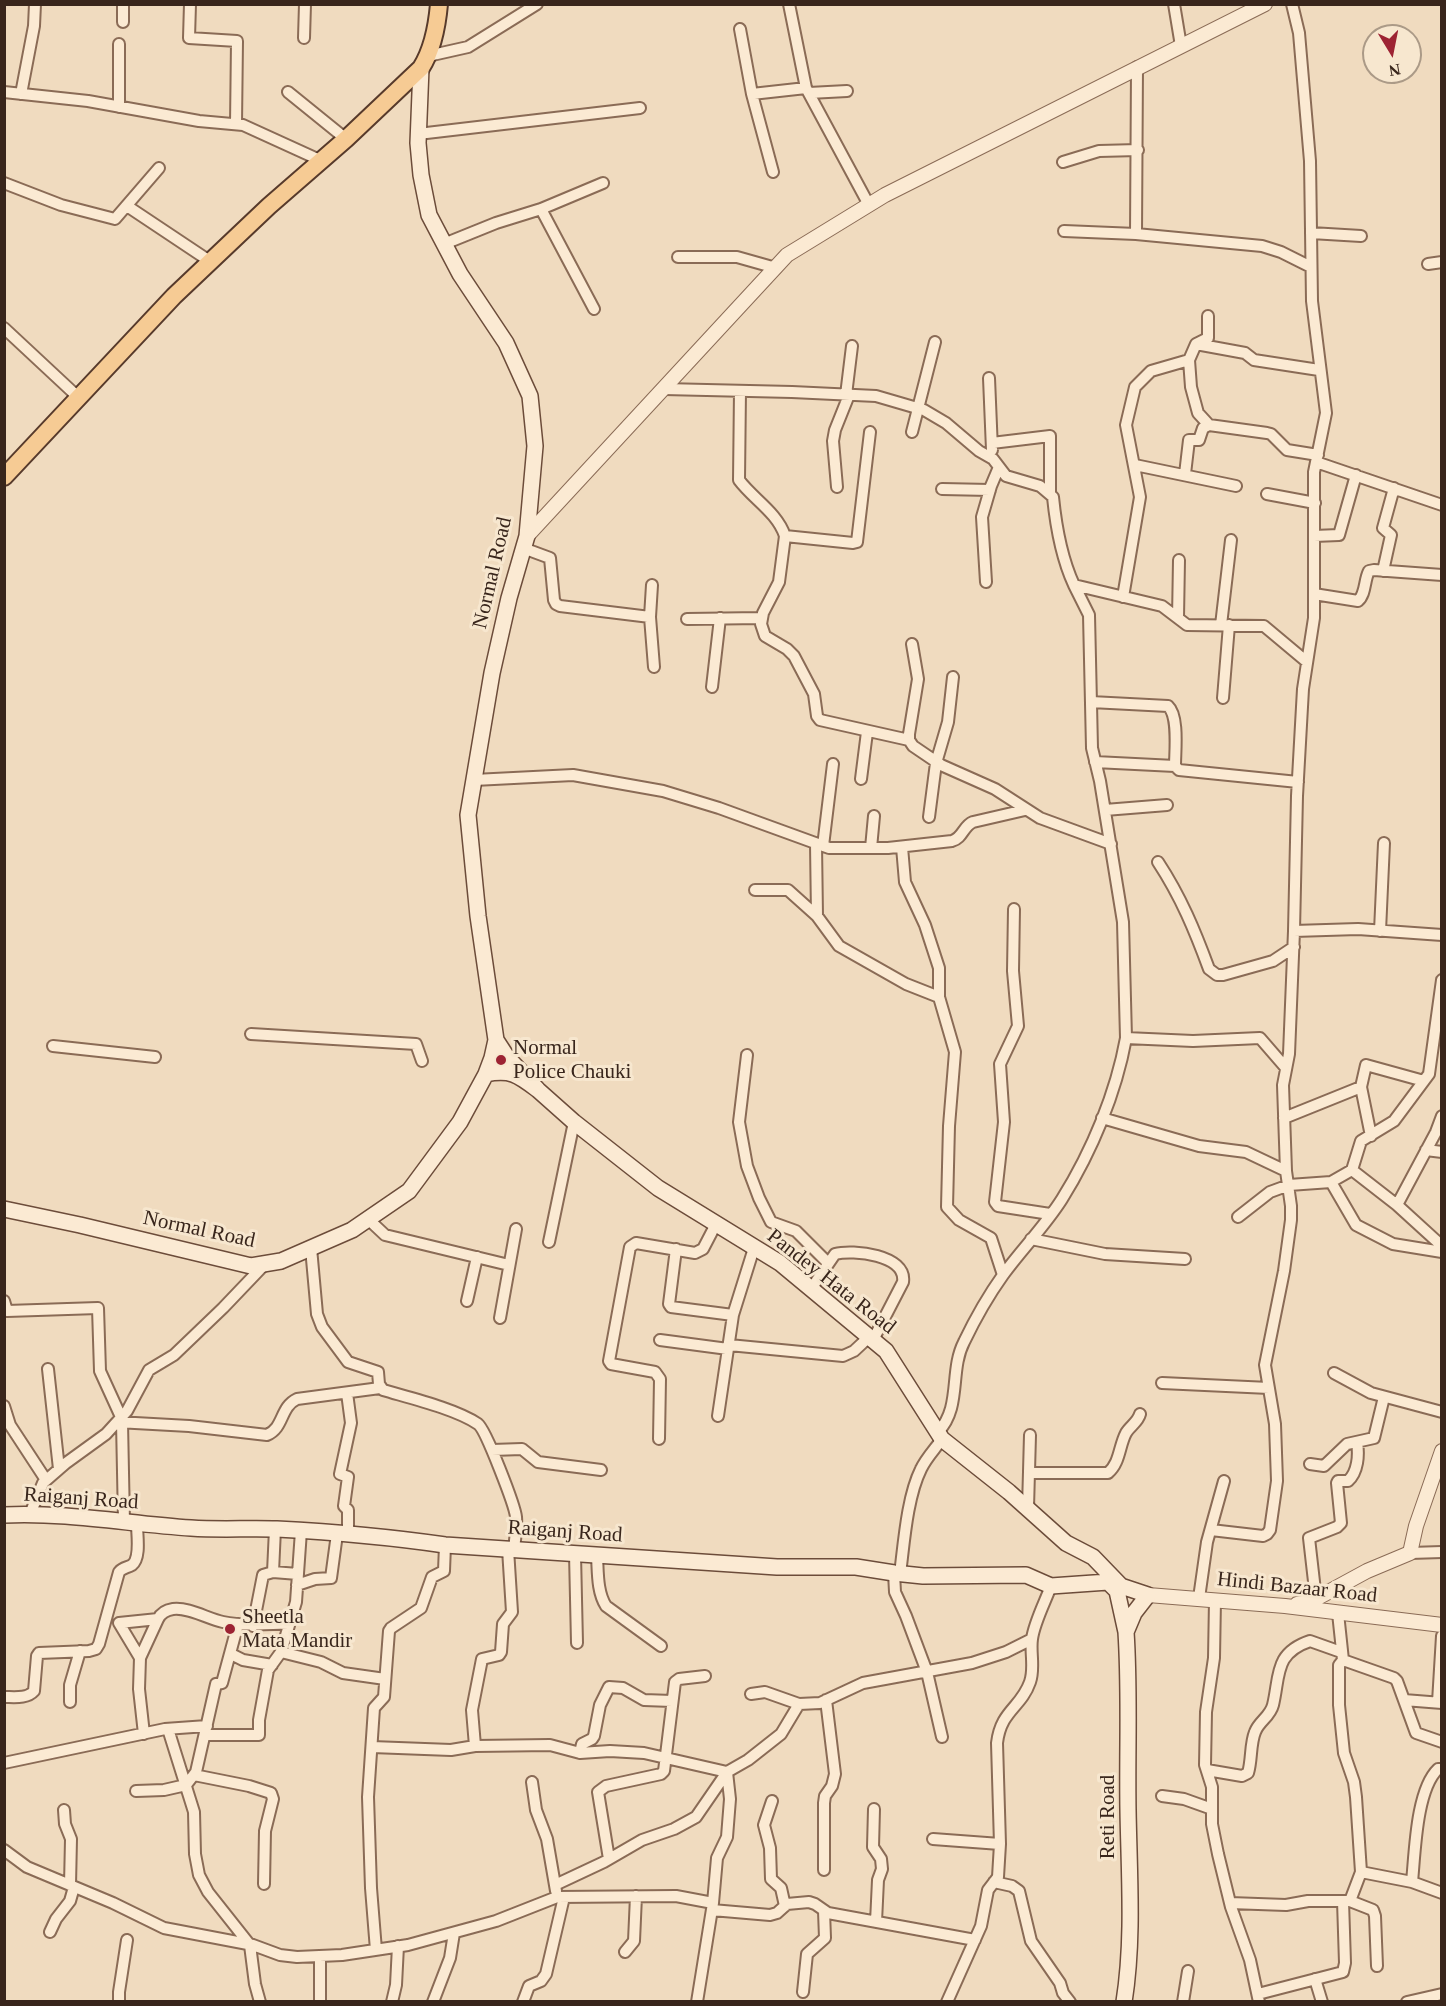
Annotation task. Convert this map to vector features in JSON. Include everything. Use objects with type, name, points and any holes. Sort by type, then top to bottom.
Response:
[{"type":"main road","points":[[4,477],[174,296],[269,206],[346,140],[424,62],[437,25],[439,4]]},
{"type":"main road","name":"Normal Road","points":[[4,1209],[251,1266],[280,1261],[352,1230],[409,1191],[460,1122],[492,1058],[496,1040],[478,916],[468,815],[492,673],[509,598],[525,542],[535,446],[530,396],[506,343],[460,274],[429,215],[421,175],[418,134],[424,62]]},
{"type":"main road","points":[[496,1040],[507,1057],[538,1089]]},
{"type":"main road","points":[[486,1074],[501,1071],[516,1074],[538,1089]]},
{"type":"main road","name":"Pandey Hata Road","points":[[538,1089],[574,1122],[658,1188],[780,1263],[886,1351],[940,1436],[1028,1508],[1066,1543],[1093,1557],[1119,1589]]},
{"type":"main road","name":"Raiganj Road","points":[[4,1515],[30,1514],[211,1530],[275,1529],[445,1545],[777,1567],[856,1567],[923,1576],[1026,1575],[1051,1586],[1107,1582],[1119,1589]]},
{"type":"main road","points":[[1119,1589],[1148,1595],[1134,1613],[1126,1632]]},
{"type":"main road","name":"Reti Road","points":[[1119,1589],[1126,1632],[1129,1672],[1130,1907],[1128,1980],[1124,2001]]},
{"type":"street","points":[[21,94],[34,26],[35,4]]},
{"type":"street","points":[[123,4],[123,22]]},
{"type":"street","points":[[190,4],[189,38],[237,41],[236,124]]},
{"type":"street","points":[[304,38],[305,4]]},
{"type":"street","points":[[424,62],[468,47],[537,4]]},
{"type":"street","points":[[789,4],[807,90],[869,205]]},
{"type":"street","points":[[1174,4],[1180,46]]},
{"type":"street","points":[[650,618],[556,604],[550,558],[525,542],[787,255],[895,190],[1264,4]]},
{"type":"street","points":[[1211,1530],[1263,1536],[1270,1530],[1277,1480],[1275,1424],[1264,1365],[1280,1293],[1292,1206],[1286,1171],[1283,1085],[1289,1054],[1303,689],[1314,618],[1314,472],[1326,413],[1312,301],[1310,160],[1299,33],[1292,4]]},
{"type":"street","points":[[740,29],[752,94],[773,172]]},
{"type":"street","points":[[119,44],[119,106]]},
{"type":"street","points":[[1136,234],[1137,68]]},
{"type":"street","points":[[752,94],[807,90],[848,91]]},
{"type":"street","points":[[4,92],[88,101],[199,121],[243,125],[322,161]]},
{"type":"street","points":[[288,92],[346,140]]},
{"type":"street","points":[[418,134],[640,108]]},
{"type":"street","points":[[1063,162],[1099,151],[1138,150]]},
{"type":"street","points":[[4,183],[61,206],[110,219],[118,217],[159,168]]},
{"type":"street","points":[[444,244],[496,223],[541,209],[603,183]]},
{"type":"street","points":[[127,206],[211,262]]},
{"type":"street","points":[[541,209],[594,309]]},
{"type":"street","points":[[1064,231],[1136,234],[1262,246],[1281,252],[1311,267]]},
{"type":"street","points":[[1311,233],[1361,236]]},
{"type":"street","points":[[678,257],[740,257],[776,268]]},
{"type":"street","points":[[1428,264],[1442,262]]},
{"type":"street","points":[[1208,316],[1208,338],[1196,344],[1189,360],[1191,387],[1198,413],[1209,425]]},
{"type":"street","points":[[4,328],[78,397]]},
{"type":"street","points":[[912,432],[935,342]]},
{"type":"street","points":[[1196,344],[1245,353],[1254,360],[1319,370]]},
{"type":"street","points":[[837,487],[833,441],[847,395],[852,346]]},
{"type":"street","points":[[1123,597],[1140,490],[1126,421],[1137,383],[1151,371],[1189,360]]},
{"type":"street","points":[[986,582],[982,521],[996,463],[992,443],[988,378]]},
{"type":"street","points":[[664,389],[876,396],[918,408],[946,423],[979,452],[996,463],[1006,476],[1040,486],[1053,496],[1065,566],[1089,615],[1092,748],[1105,810],[1123,922],[1126,1038],[1123,1056],[1091,1147],[1061,1200],[1003,1275],[975,1319],[959,1351],[950,1414],[915,1484],[895,1592],[927,1672],[942,1737]]},
{"type":"street","points":[[740,391],[739,480],[765,506],[785,536],[779,582],[761,618],[761,624],[765,636],[794,656],[814,694],[817,716],[820,720],[909,741],[936,763],[995,789],[1025,810],[1056,826],[1111,844]]},
{"type":"street","points":[[1185,474],[1189,440],[1199,440],[1203,428],[1209,425],[1267,432],[1272,434],[1287,450],[1317,458],[1356,475],[1442,505]]},
{"type":"street","points":[[785,536],[857,542],[870,432]]},
{"type":"street","points":[[992,443],[1050,436],[1050,494]]},
{"type":"street","points":[[1134,465],[1236,486]]},
{"type":"street","points":[[1314,536],[1339,535],[1356,475]]},
{"type":"street","points":[[1383,571],[1391,535],[1383,528],[1394,488]]},
{"type":"street","points":[[942,489],[990,490]]},
{"type":"street","points":[[1267,494],[1315,503]]},
{"type":"street","points":[[1223,698],[1231,540]]},
{"type":"street","points":[[1178,618],[1179,560]]},
{"type":"street","points":[[1314,594],[1358,601],[1362,598],[1369,571],[1442,575]]},
{"type":"street","points":[[652,585],[650,618],[654,667]]},
{"type":"street","points":[[1074,585],[1162,606],[1187,625],[1264,626],[1307,662]]},
{"type":"street","points":[[712,687],[720,618]]},
{"type":"street","points":[[687,619],[761,618]]},
{"type":"street","points":[[909,741],[918,679],[912,644]]},
{"type":"street","points":[[929,817],[936,763],[948,722],[952,676]]},
{"type":"street","points":[[1091,702],[1168,706],[1172,709],[1175,717],[1175,765],[1179,770],[1298,782]]},
{"type":"street","points":[[861,779],[867,732]]},
{"type":"street","points":[[1095,762],[1175,765]]},
{"type":"street","points":[[817,916],[820,845],[833,764]]},
{"type":"street","points":[[474,780],[573,775],[652,789],[719,808],[820,845],[871,848],[952,841],[960,838],[969,824],[973,822],[1025,810]]},
{"type":"street","points":[[1105,810],[1167,805]]},
{"type":"street","points":[[871,848],[874,816]]},
{"type":"street","points":[[1380,931],[1384,843]]},
{"type":"street","points":[[902,847],[905,882],[924,925],[939,968],[939,997],[955,1052],[949,1126],[947,1207],[959,1220],[992,1238],[1003,1275]]},
{"type":"street","points":[[1158,862],[1176,889],[1212,973],[1223,975],[1273,961],[1294,947]]},
{"type":"street","points":[[755,890],[788,890],[817,916],[839,946],[906,984],[939,997]]},
{"type":"street","points":[[1014,909],[1013,971],[1018,1026],[1000,1064],[1004,1122],[995,1202],[998,1206],[1050,1214]]},
{"type":"street","points":[[1294,931],[1358,929],[1442,935]]},
{"type":"street","points":[[1238,1216],[1266,1194],[1289,1185],[1331,1182],[1352,1170],[1361,1142],[1394,1122],[1429,1074],[1442,980]]},
{"type":"street","points":[[250,1034],[416,1044],[422,1061]]},
{"type":"street","points":[[1126,1038],[1193,1041],[1260,1038],[1286,1068]]},
{"type":"street","points":[[53,1046],[155,1057]]},
{"type":"street","points":[[747,1055],[739,1122],[747,1166],[759,1198],[771,1222],[796,1231],[828,1263]]},
{"type":"street","points":[[1371,1136],[1361,1087],[1366,1065],[1424,1081]]},
{"type":"street","points":[[1284,1118],[1361,1087]]},
{"type":"street","points":[[1397,1205],[1442,1116]]},
{"type":"street","points":[[1102,1118],[1199,1146],[1246,1152],[1286,1171]]},
{"type":"street","points":[[549,1242],[574,1122]]},
{"type":"street","points":[[1426,1150],[1442,1152]]},
{"type":"street","points":[[1352,1170],[1397,1205],[1442,1246]]},
{"type":"street","points":[[1331,1182],[1356,1225],[1393,1244],[1442,1251]]},
{"type":"street","points":[[368,1219],[385,1235],[509,1265]]},
{"type":"street","points":[[659,1439],[660,1379],[658,1375],[655,1372],[611,1364],[608,1358],[630,1247],[636,1243],[699,1252],[716,1224]]},
{"type":"street","points":[[500,1318],[516,1229]]},
{"type":"street","points":[[1031,1239],[1105,1254],[1185,1259]]},
{"type":"street","points":[[310,1248],[317,1314],[322,1327],[348,1362],[378,1372],[380,1388]]},
{"type":"street","points":[[718,1416],[734,1315],[754,1248]]},
{"type":"street","points":[[676,1249],[668,1300],[671,1306],[734,1315]]},
{"type":"street","points":[[660,1340],[843,1356],[871,1339],[903,1282],[903,1274],[890,1260],[863,1253],[839,1252],[828,1263],[811,1289]]},
{"type":"street","points":[[467,1301],[477,1257]]},
{"type":"street","points":[[30,1514],[46,1480],[120,1421],[149,1370],[174,1355],[224,1308],[265,1264]]},
{"type":"street","points":[[4,1697],[28,1696],[34,1691],[39,1653],[89,1651],[96,1648],[119,1572],[121,1568],[131,1565],[136,1558],[130,1523],[120,1421],[100,1371],[98,1308],[5,1311]]},
{"type":"street","points":[[48,1370],[59,1469]]},
{"type":"street","points":[[1334,1373],[1365,1391],[1442,1412]]},
{"type":"street","points":[[1162,1383],[1269,1388]]},
{"type":"street","points":[[120,1421],[267,1435],[279,1427],[292,1401],[380,1388],[446,1410],[480,1425],[515,1510],[516,1525],[511,1549],[512,1612],[503,1624],[501,1652],[499,1655],[482,1659],[479,1669],[472,1710],[475,1746]]},
{"type":"street","points":[[254,1626],[263,1575],[273,1572],[298,1580],[331,1578],[348,1510],[344,1506],[348,1477],[340,1474],[351,1418],[347,1393]]},
{"type":"street","points":[[1310,1464],[1324,1466],[1343,1447],[1372,1439],[1376,1435],[1384,1397]]},
{"type":"street","points":[[4,1406],[7,1424],[46,1480]]},
{"type":"street","points":[[1029,1473],[1108,1473],[1120,1454],[1127,1431],[1138,1420],[1140,1414]]},
{"type":"street","points":[[1028,1508],[1030,1435]]},
{"type":"street","points":[[1316,1599],[1308,1540],[1311,1535],[1337,1527],[1341,1523],[1337,1483],[1348,1481],[1353,1476],[1359,1457],[1357,1442]]},
{"type":"street","points":[[492,1450],[522,1449],[538,1462],[601,1470]]},
{"type":"street","points":[[1410,1553],[1416,1526],[1442,1451]]},
{"type":"street","points":[[1199,1598],[1211,1530],[1224,1481]]},
{"type":"street","points":[[273,1572],[275,1529]]},
{"type":"street","points":[[4,1763],[168,1729],[259,1735],[268,1670],[281,1652],[296,1602],[301,1531]]},
{"type":"street","points":[[376,1950],[368,1797],[374,1708],[384,1697],[389,1631],[421,1608],[432,1577],[444,1571],[445,1545]]},
{"type":"street","points":[[1285,1606],[1310,1602],[1367,1571],[1410,1553],[1442,1552]]},
{"type":"street","points":[[575,1554],[577,1643]]},
{"type":"street","points":[[597,1556],[600,1590],[606,1606],[661,1646]]},
{"type":"street","points":[[947,2001],[981,1926],[988,1890],[998,1877],[1000,1844],[997,1743],[999,1728],[1029,1685],[1032,1676],[1032,1639],[1051,1586]]},
{"type":"street","name":"Hindi Bazaar Road","points":[[1148,1595],[1285,1606],[1442,1625]]},
{"type":"street","points":[[1215,1600],[1214,1658],[1206,1712],[1206,1770],[1212,1787],[1212,1824],[1230,1903],[1251,1960],[1258,1998],[1343,1972],[1345,1968],[1346,1901],[1361,1872],[1356,1797],[1354,1782],[1344,1753],[1339,1705],[1339,1665],[1342,1656],[1338,1612]]},
{"type":"street","points":[[144,1734],[139,1689],[140,1658],[162,1613],[174,1608],[222,1622],[254,1626],[260,1623],[288,1624]]},
{"type":"street","points":[[105,1622],[158,1619]]},
{"type":"street","points":[[119,1623],[140,1658]]},
{"type":"street","points":[[136,1791],[164,1790],[186,1785],[196,1772],[216,1684],[222,1683],[238,1624]]},
{"type":"street","points":[[1404,1700],[1440,1702],[1442,1636]]},
{"type":"street","points":[[751,1694],[765,1692],[799,1704],[820,1702],[863,1683],[972,1663],[1006,1653],[1032,1639]]},
{"type":"street","points":[[1206,1770],[1242,1776],[1248,1773],[1254,1734],[1270,1714],[1280,1666],[1291,1653],[1310,1641],[1394,1678],[1416,1733],[1442,1742]]},
{"type":"street","points":[[70,1702],[70,1685],[80,1651]]},
{"type":"street","points":[[281,1652],[321,1662],[343,1673],[385,1679]]},
{"type":"street","points":[[231,1654],[243,1660],[272,1665]]},
{"type":"street","points":[[609,1859],[598,1792],[606,1786],[661,1774],[666,1769],[665,1758],[674,1687],[679,1679],[705,1676]]},
{"type":"street","points":[[580,1753],[582,1744],[594,1736],[600,1705],[609,1687],[623,1688],[644,1700],[672,1701]]},
{"type":"street","points":[[824,1870],[824,1803],[836,1773],[826,1700]]},
{"type":"street","points":[[555,1885],[642,1840],[674,1829],[696,1817],[727,1772],[748,1760],[781,1734],[799,1704]]},
{"type":"street","points":[[168,1729],[194,1812],[195,1854],[199,1875],[208,1892],[250,1945],[255,1984],[260,2001]]},
{"type":"street","points":[[372,1747],[451,1750],[475,1746],[550,1745],[580,1753],[610,1751],[644,1753],[727,1772]]},
{"type":"street","points":[[1412,1882],[1420,1806],[1431,1779],[1438,1769],[1442,1769]]},
{"type":"street","points":[[697,2001],[717,1858],[728,1837],[730,1799],[727,1772]]},
{"type":"street","points":[[194,1775],[249,1786],[271,1793],[273,1799],[266,1831],[264,1884]]},
{"type":"street","points":[[523,2001],[529,1986],[541,1981],[546,1974],[561,1897],[555,1885],[547,1839],[536,1810],[532,1782]]},
{"type":"street","points":[[1162,1796],[1184,1799],[1212,1809]]},
{"type":"street","points":[[772,1801],[764,1825],[770,1848],[771,1879],[781,1888],[785,1906]]},
{"type":"street","points":[[874,1809],[873,1847],[881,1859],[882,1869],[878,1880],[876,1922]]},
{"type":"street","points":[[50,1932],[56,1918],[70,1901],[72,1886],[70,1839],[65,1824],[64,1810]]},
{"type":"street","points":[[933,1839],[1000,1844]]},
{"type":"street","points":[[4,1850],[27,1867],[164,1929],[250,1945],[297,1958],[398,1946],[496,1921],[561,1897],[676,1896],[712,1906],[770,1915],[791,1903],[809,1902],[824,1911],[975,1940]]},
{"type":"street","points":[[1361,1872],[1412,1882],[1442,1893]]},
{"type":"street","points":[[994,1882],[1012,1886],[1019,1891],[1031,1941],[1070,2001]]},
{"type":"street","points":[[625,1952],[634,1941],[636,1896]]},
{"type":"street","points":[[1230,1903],[1286,1905],[1308,1901],[1346,1901],[1373,1910],[1377,1966]]},
{"type":"street","points":[[803,1992],[807,1954],[825,1938],[824,1911]]},
{"type":"street","points":[[433,2001],[450,1958],[454,1933]]},
{"type":"street","points":[[119,2001],[127,1940]]},
{"type":"street","points":[[392,2001],[396,1985],[398,1946]]},
{"type":"street","points":[[320,1957],[320,2001]]},
{"type":"street","points":[[1183,2001],[1188,1971]]},
{"type":"street","points":[[1316,1979],[1322,2001]]},
{"type":"street","points":[[1407,2001],[1442,1994]]},
{"type":"place","name":"Normal Police Chauki","points":[[501,1060]]},
{"type":"place","name":"Sheetla Mata Mandir","points":[[230,1629]]}]
